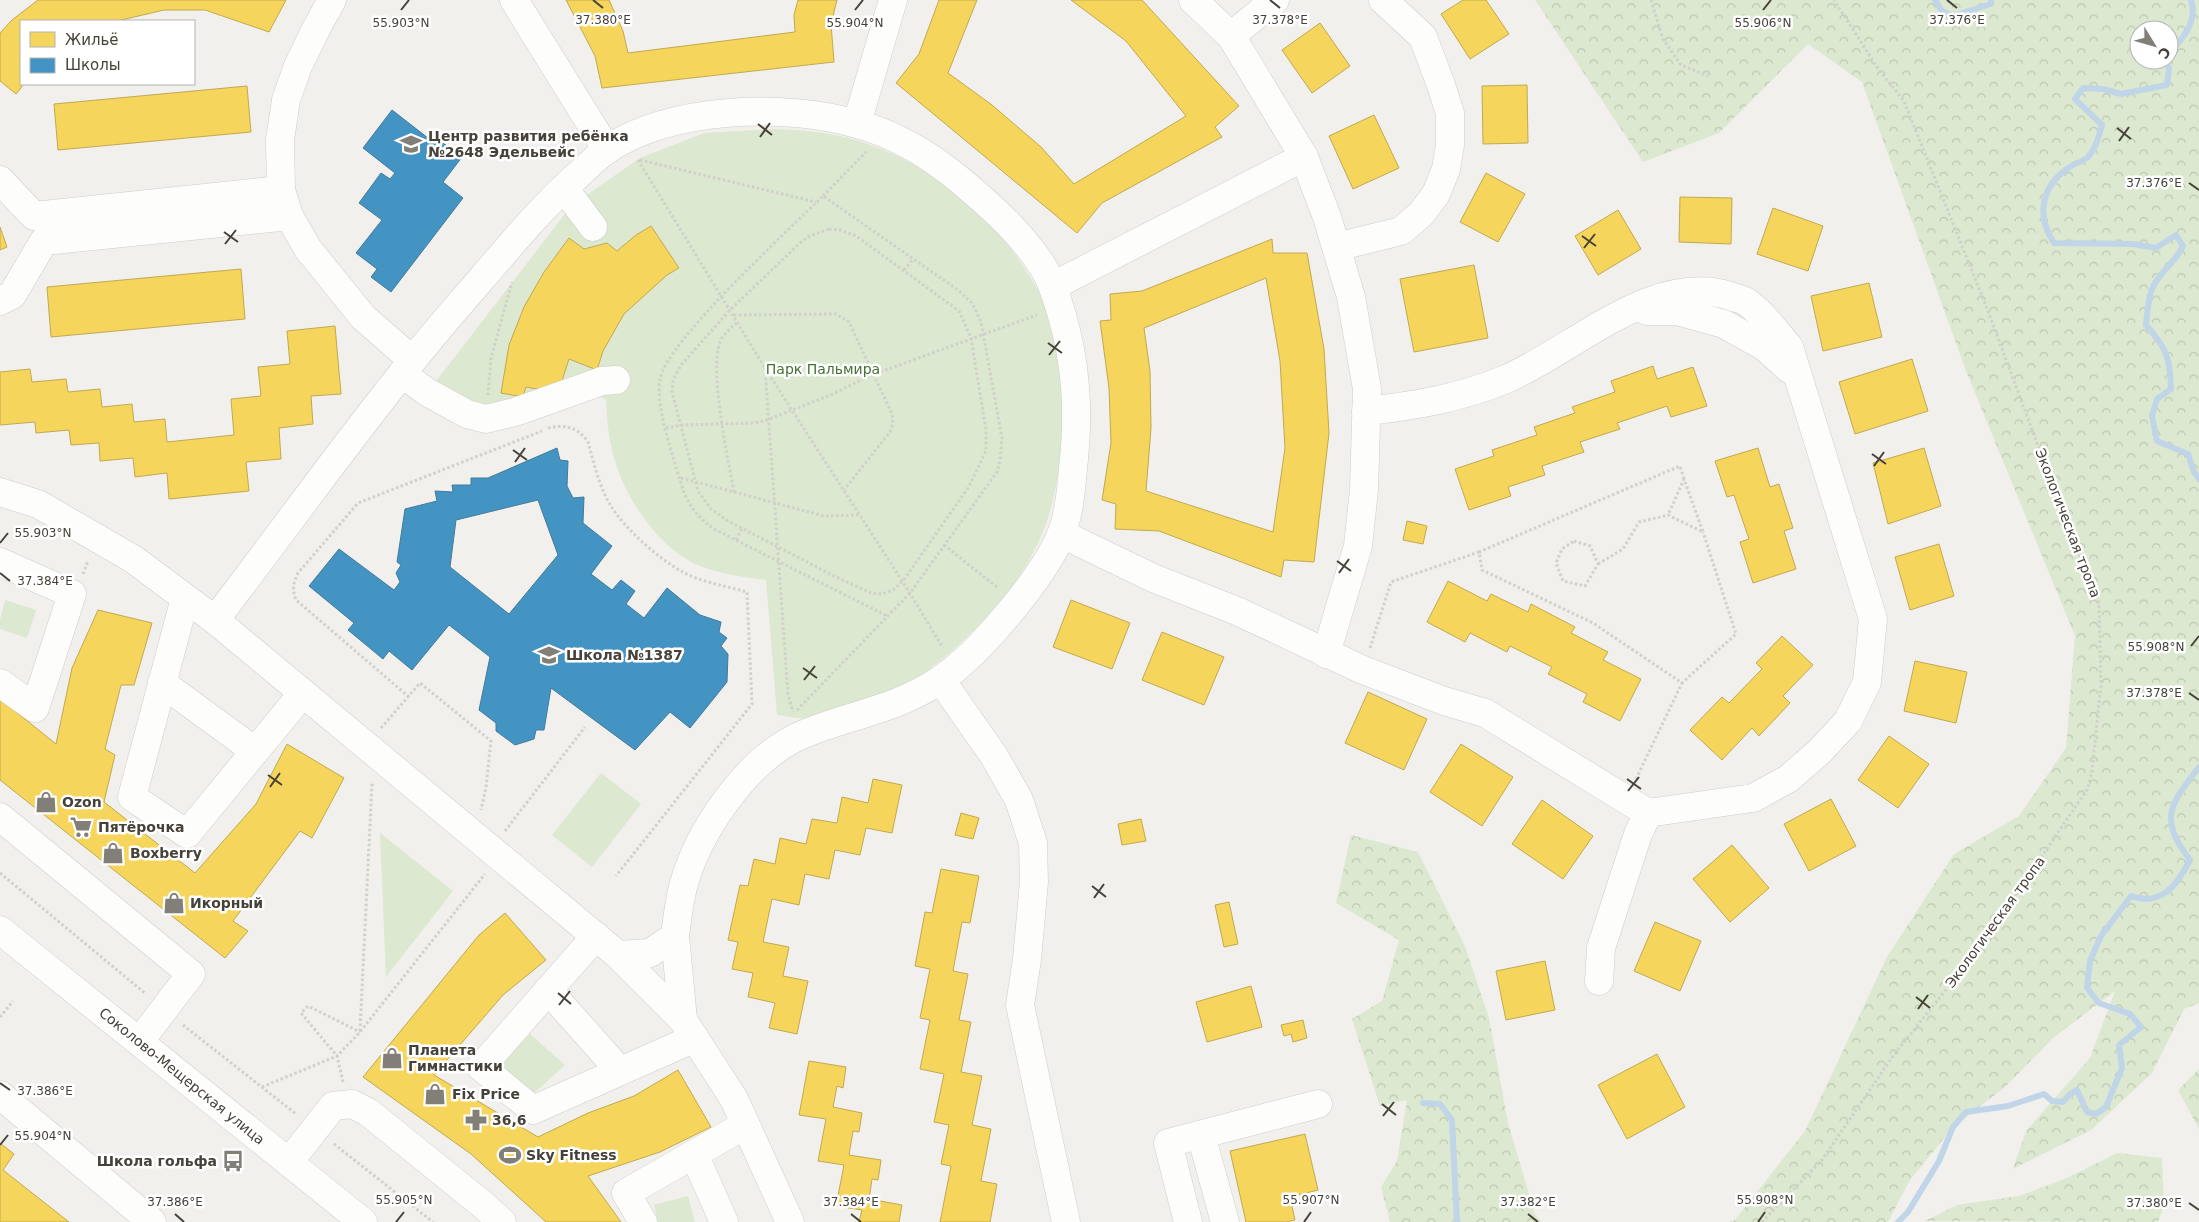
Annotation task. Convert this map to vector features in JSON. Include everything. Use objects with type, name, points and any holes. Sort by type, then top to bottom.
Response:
[{"type":"street","points":[[332,0],[298,66],[286,100],[280,140],[281,190],[289,216],[308,249],[427,392],[467,414],[486,419],[515,412],[602,380],[616,380]]},
{"type":"street","points":[[514,0],[624,150]]},
{"type":"street","points":[[857,124],[893,0]]},
{"type":"street","points":[[1193,0],[1232,36],[1304,157],[1327,216],[1351,297],[1367,389],[1364,490],[1358,546],[1326,654]]},
{"type":"street","points":[[1232,36],[1274,0]]},
{"type":"street","points":[[1336,247],[1401,231],[1421,214],[1436,194],[1446,169],[1450,145],[1450,113],[1441,85],[1423,37],[1383,0]]},
{"type":"street","points":[[215,620],[407,367],[541,210],[564,188],[624,150],[655,126],[704,116],[755,110],[805,114],[857,124],[903,142],[948,170],[983,199],[1021,238],[1042,265],[1056,296],[1075,372],[1078,421],[1072,475],[1062,534],[1044,564],[1017,602],[995,628],[948,674],[905,699],[800,736],[770,754],[738,787],[705,832],[684,882],[675,936],[689,1029]]},
{"type":"street","points":[[1056,296],[1304,157]]},
{"type":"street","points":[[0,180],[34,216],[281,190]]},
{"type":"street","points":[[564,188],[593,226]]},
{"type":"street","points":[[0,301],[12,295],[44,241],[289,216]]},
{"type":"street","points":[[1062,534],[1153,578],[1238,611],[1363,670],[1444,701],[1485,713],[1637,806],[1753,798],[1788,779],[1820,751],[1848,721],[1868,682],[1873,618],[1789,348],[1768,323],[1744,301],[1718,292],[1692,292],[1661,297],[1629,311],[1543,361],[1506,379],[1463,395],[1366,411]]},
{"type":"street","points":[[0,492],[38,504],[133,559],[215,620],[618,955],[689,1029],[734,1099],[790,1222]]},
{"type":"street","points":[[0,562],[72,594],[35,708],[0,683]]},
{"type":"street","points":[[185,598],[132,797],[187,834],[302,693]]},
{"type":"street","points":[[948,674],[1019,800],[1033,843],[1034,882],[1027,959],[1020,1005],[1066,1222]]},
{"type":"street","points":[[162,683],[255,751]]},
{"type":"street","points":[[1599,981],[1601,948],[1638,834],[1637,806]]},
{"type":"street","points":[[0,818],[191,974],[139,1042]]},
{"type":"street","name":"Соколово-Мещерская улица","points":[[0,930],[289,1162],[350,1218]]},
{"type":"street","points":[[596,936],[481,1067],[533,1110],[620,1072],[689,1029]]},
{"type":"street","points":[[618,955],[650,953],[675,936]]},
{"type":"street","points":[[548,990],[620,1072]]},
{"type":"street","points":[[0,1095],[152,1222]]},
{"type":"street","points":[[289,1162],[333,1106],[352,1104],[368,1112],[502,1222]]},
{"type":"street","points":[[1188,1222],[1168,1144],[1318,1104]]},
{"type":"street","points":[[643,1222],[626,1193],[745,1125]]},
{"type":"street","points":[[1201,1135],[1225,1222]]},
{"type":"street","points":[[694,1154],[724,1222]]},
{"type":"path","points":[[1651,0],[1663,39],[1681,65],[1708,76]]},
{"type":"path","name":"Экологическая тропа","points":[[1762,1222],[1822,1160],[1893,1056],[1984,942],[2088,788],[2092,771],[2101,684],[2099,603],[2063,513],[1986,306],[1904,101],[1879,70],[1834,0]]},
{"type":"path","points":[[884,134],[722,296],[666,361],[661,371],[660,402],[680,478],[690,505],[702,520],[714,529],[886,616]]},
{"type":"path","points":[[624,150],[817,202]]},
{"type":"path","points":[[624,150],[722,296],[765,367],[910,593],[948,674]]},
{"type":"path","points":[[765,367],[767,420],[788,694],[794,714],[910,593],[997,472],[1002,438],[983,334],[977,310],[972,302],[823,196]]},
{"type":"path","points":[[829,229],[840,230],[856,236],[955,306],[965,323],[971,338],[986,430],[986,451],[968,488],[903,582],[893,590],[882,594],[871,592],[834,576],[742,528],[711,509],[703,500],[696,482],[672,392],[675,372],[730,310],[800,243],[817,232],[829,229]]},
{"type":"path","points":[[904,270],[913,259]]},
{"type":"path","points":[[486,419],[491,358],[512,281]]},
{"type":"path","points":[[666,428],[680,425],[754,424],[767,420],[833,394],[874,374],[983,334],[1056,296]]},
{"type":"path","points":[[734,315],[836,314],[849,322],[892,414],[893,424],[890,432],[844,490]]},
{"type":"path","points":[[734,492],[723,424],[716,360],[720,341],[738,322]]},
{"type":"path","points":[[409,696],[296,600],[293,593],[294,582],[298,573],[358,503],[550,428],[563,425],[583,435],[588,442],[603,489],[611,506],[625,524],[682,572],[747,592],[752,704],[616,876]]},
{"type":"path","points":[[1363,670],[1390,582],[1479,552],[1680,466],[1736,634],[1682,683],[1637,806]]},
{"type":"path","points":[[680,478],[824,516],[860,515]]},
{"type":"path","points":[[1668,515],[1684,479]]},
{"type":"path","points":[[1598,564],[1590,546],[1574,541],[1562,549],[1556,563],[1563,581],[1585,586],[1598,564],[1623,549],[1640,522],[1668,515],[1703,532]]},
{"type":"path","points":[[736,540],[742,528]]},
{"type":"path","points":[[944,545],[1017,602]]},
{"type":"path","points":[[1479,552],[1482,570],[1593,623],[1682,683]]},
{"type":"path","points":[[82,577],[89,559]]},
{"type":"path","points":[[360,1032],[370,749],[420,683],[491,741],[486,787],[489,848]]},
{"type":"path","points":[[261,1087],[337,1056],[360,1032],[489,848],[586,727]]},
{"type":"path","points":[[0,873],[164,1009],[433,1222]]},
{"type":"path","points":[[0,1017],[13,1001]]},
{"type":"path","points":[[337,1056],[302,1012],[308,1006],[360,1032]]},
{"type":"green space","points":[[1535,0],[2199,0],[2199,1003],[2184,1009],[2152,1073],[2091,1130],[2013,1169],[2026,1131],[2090,1058],[2115,991],[2053,1038],[2005,1087],[1953,1127],[1910,1180],[1888,1222],[1728,1222],[1735,1220],[1805,1131],[1887,957],[1954,854],[2019,816],[2066,748],[2075,636],[1966,371],[1862,82],[1808,44],[1719,133],[1643,162]]},
{"type":"green space","name":"Парк Пальмира","points":[[773,129],[821,133],[845,137],[868,144],[893,154],[917,167],[940,181],[962,198],[1001,237],[1042,297],[1056,340],[1061,373],[1063,423],[1057,483],[1046,525],[1027,564],[1009,590],[967,637],[918,676],[880,695],[818,717],[810,718],[777,715],[766,580],[723,573],[698,565],[672,549],[659,537],[637,509],[621,478],[610,440],[606,400],[596,393],[482,432],[420,402],[571,206],[640,158],[704,133]]},
{"type":"green space","points":[[5,600],[36,610],[27,638],[0,629],[0,620]]},
{"type":"green space","points":[[601,773],[641,804],[592,867],[552,835]]},
{"type":"green space","points":[[380,833],[453,891],[386,977]]},
{"type":"green space","points":[[1351,835],[1418,852],[1465,946],[1489,1018],[1508,1123],[1535,1214],[1541,1222],[1390,1222],[1381,1187],[1397,1161],[1407,1100],[1380,1106],[1352,1019],[1382,1001],[1399,940],[1336,903]]},
{"type":"green space","points":[[530,1034],[565,1065],[530,1097],[497,1068]]},
{"type":"green space","points":[[2199,1069],[2199,1129],[2178,1090]]},
{"type":"green space","points":[[2117,1153],[2162,1158],[2164,1205],[2158,1222],[1925,1221],[1957,1205],[2019,1196],[2067,1178]]},
{"type":"green space","points":[[688,1196],[695,1222],[658,1222],[654,1205]]},
{"type":"building: Жильё","points":[[38,0],[286,0],[269,32],[205,10],[164,10],[121,20],[20,20],[20,85],[23,85],[16,94],[0,81],[0,33],[12,20]]},
{"type":"building: Жильё","points":[[566,0],[609,0],[623,31],[628,53],[795,32],[794,15],[798,0],[837,0],[831,24],[834,62],[602,88],[595,56]]},
{"type":"building: Жильё","points":[[939,0],[977,0],[948,73],[992,105],[1041,147],[1074,184],[1186,116],[1126,41],[1071,0],[1142,0],[1239,106],[1215,127],[1222,137],[1102,203],[1077,233],[896,83],[919,54]]},
{"type":"building: Жильё","points":[[1463,0],[1486,0],[1509,34],[1470,59],[1441,14]]},
{"type":"building: Жильё","points":[[1320,23],[1350,66],[1312,93],[1282,50]]},
{"type":"building: Жильё","points":[[1527,85],[1528,143],[1483,144],[1482,86]]},
{"type":"building: Жильё","points":[[247,86],[251,132],[58,150],[54,104]]},
{"type":"building: Жильё","points":[[1374,115],[1399,168],[1353,189],[1329,136]]},
{"type":"building: Жильё","points":[[1486,173],[1525,194],[1498,242],[1460,222]]},
{"type":"building: Жильё","points":[[1680,197],[1732,198],[1731,244],[1679,242]]},
{"type":"building: Жильё","points":[[1773,208],[1823,226],[1808,271],[1757,254]]},
{"type":"building: Жильё","points":[[1618,210],[1641,249],[1598,275],[1575,236]]},
{"type":"building: Жильё","points":[[651,226],[679,268],[667,275],[624,314],[603,351],[597,370],[569,359],[558,393],[526,387],[523,397],[501,393],[509,345],[524,307],[544,272],[569,238],[584,249],[607,243],[617,251],[636,235]]},
{"type":"building: Жильё","points":[[0,227],[7,247],[0,250]]},
{"type":"building: Жильё","points":[[1272,239],[1273,253],[1307,253],[1324,349],[1329,433],[1314,562],[1284,560],[1281,577],[1159,531],[1115,529],[1116,504],[1102,500],[1111,443],[1109,388],[1100,321],[1111,320],[1110,294],[1142,291]],"holes":[[[1266,278],[1280,361],[1285,448],[1273,532],[1146,491],[1151,428],[1150,371],[1144,328]]]},
{"type":"building: Жильё","points":[[1474,265],[1488,338],[1414,352],[1400,279]]},
{"type":"building: Жильё","points":[[241,269],[245,319],[51,337],[47,287]]},
{"type":"building: Жильё","points":[[1869,283],[1882,337],[1823,351],[1811,296]]},
{"type":"building: Жильё","points":[[335,326],[341,394],[311,396],[313,424],[279,428],[281,459],[246,462],[249,491],[169,499],[167,473],[135,477],[133,458],[100,461],[99,443],[71,445],[69,430],[36,433],[35,422],[0,425],[0,372],[30,369],[32,382],[66,379],[68,392],[100,389],[102,407],[132,404],[134,422],[165,419],[167,442],[234,435],[231,399],[261,396],[258,367],[290,364],[287,331]]},
{"type":"building: Жильё","points":[[1912,359],[1928,411],[1855,434],[1839,382]]},
{"type":"building: Жильё","points":[[1653,366],[1657,379],[1693,367],[1707,406],[1671,417],[1667,406],[1617,423],[1620,429],[1580,442],[1584,452],[1542,466],[1545,475],[1508,487],[1511,496],[1469,510],[1455,469],[1494,456],[1492,450],[1537,435],[1534,427],[1575,413],[1572,407],[1615,392],[1611,381]]},
{"type":"building: Жильё","points":[[1758,448],[1770,487],[1779,484],[1793,528],[1784,531],[1796,569],[1753,583],[1740,542],[1749,539],[1734,495],[1727,497],[1715,461]]},
{"type":"building: Жильё","points":[[1924,448],[1941,506],[1888,524],[1873,463]]},
{"type":"building: Жильё","points":[[1407,521],[1427,526],[1423,544],[1403,540]]},
{"type":"building: Жильё","points":[[1939,544],[1954,596],[1910,610],[1895,557]]},
{"type":"building: Жильё","points":[[1448,581],[1487,601],[1491,594],[1528,612],[1531,604],[1575,627],[1571,633],[1608,652],[1603,660],[1641,679],[1620,721],[1583,702],[1587,694],[1548,674],[1552,667],[1510,646],[1507,652],[1470,633],[1465,642],[1427,622]]},
{"type":"building: Жильё","points":[[1071,600],[1130,623],[1112,669],[1053,647]]},
{"type":"building: Жильё","points":[[98,610],[152,623],[134,685],[121,685],[105,749],[115,755],[104,802],[195,873],[256,804],[287,744],[344,778],[312,838],[300,831],[233,921],[248,931],[225,958],[0,780],[0,699],[56,744],[72,668]]},
{"type":"building: Жильё","points":[[1162,632],[1224,657],[1204,705],[1142,680]]},
{"type":"building: Жильё","points":[[1782,636],[1813,665],[1783,696],[1790,703],[1759,736],[1752,728],[1722,760],[1690,730],[1722,697],[1729,703],[1762,669],[1756,663]]},
{"type":"building: Жильё","points":[[1915,661],[1967,672],[1956,723],[1904,711]]},
{"type":"building: Жильё","points":[[1368,692],[1427,719],[1404,770],[1345,743]]},
{"type":"building: Жильё","points":[[1889,736],[1929,764],[1898,808],[1858,780]]},
{"type":"building: Жильё","points":[[1461,744],[1513,777],[1482,826],[1430,792]]},
{"type":"building: Жильё","points":[[873,779],[902,785],[892,833],[866,828],[860,855],[835,850],[829,879],[805,874],[799,905],[772,899],[763,942],[789,947],[783,976],[808,981],[797,1034],[769,1028],[775,1003],[748,997],[753,973],[732,969],[738,942],[728,940],[740,885],[748,886],[754,859],[775,864],[780,838],[806,844],[812,819],[837,823],[842,797],[868,803]]},
{"type":"building: Жильё","points":[[1831,799],[1856,846],[1809,871],[1784,824]]},
{"type":"building: Жильё","points":[[1542,800],[1593,836],[1563,879],[1512,844]]},
{"type":"building: Жильё","points":[[961,813],[979,818],[973,839],[955,835]]},
{"type":"building: Жильё","points":[[1141,819],[1146,841],[1122,845],[1118,824]]},
{"type":"building: Жильё","points":[[1732,845],[1769,888],[1730,922],[1693,879]]},
{"type":"building: Жильё","points":[[941,869],[979,876],[970,923],[962,922],[953,971],[968,974],[959,1020],[971,1022],[961,1072],[982,1076],[972,1125],[991,1129],[981,1181],[997,1184],[990,1222],[940,1222],[951,1166],[941,1164],[949,1125],[934,1122],[944,1074],[920,1069],[930,1020],[920,1018],[930,969],[915,966],[925,912],[932,913]]},
{"type":"building: Жильё","points":[[1229,902],[1238,944],[1224,947],[1215,905]]},
{"type":"building: Жильё","points":[[505,913],[546,960],[503,995],[434,1075],[538,1137],[588,1113],[634,1096],[678,1070],[711,1127],[660,1152],[588,1176],[621,1222],[546,1222],[471,1154],[363,1077],[479,935]]},
{"type":"building: Жильё","points":[[1655,922],[1701,941],[1680,991],[1634,971]]},
{"type":"building: Жильё","points":[[1545,961],[1555,1010],[1506,1020],[1496,971]]},
{"type":"building: Жильё","points":[[1251,986],[1262,1027],[1207,1042],[1196,1002]]},
{"type":"building: Жильё","points":[[1303,1020],[1307,1038],[1293,1042],[1291,1034],[1284,1036],[1281,1025]]},
{"type":"building: Жильё","points":[[1657,1054],[1685,1107],[1627,1139],[1598,1085]]},
{"type":"building: Жильё","points":[[809,1061],[846,1067],[843,1088],[837,1086],[833,1107],[862,1113],[859,1132],[853,1131],[849,1155],[881,1160],[878,1180],[872,1179],[869,1199],[902,1205],[899,1222],[859,1222],[862,1210],[836,1206],[844,1165],[818,1161],[826,1119],[799,1115]]},
{"type":"building: Жильё","points":[[1305,1134],[1318,1190],[1290,1197],[1295,1220],[1286,1222],[1246,1222],[1230,1151]]},
{"type":"building: Жильё","points":[[0,1143],[14,1154],[3,1170],[69,1222],[0,1222]]},
{"type":"building: Школы","points":[[392,110],[428,138],[431,134],[462,157],[443,182],[463,198],[391,292],[371,277],[377,269],[356,253],[382,220],[359,203],[381,173],[390,179],[395,173],[363,148]]},
{"type":"building: Школы","points":[[557,448],[560,460],[568,461],[567,486],[573,498],[584,497],[583,523],[612,546],[591,574],[612,590],[621,580],[635,591],[626,604],[644,618],[667,588],[700,615],[721,622],[719,632],[727,638],[721,646],[728,654],[727,682],[690,728],[670,712],[635,750],[551,688],[544,730],[536,730],[534,739],[515,745],[496,731],[496,723],[479,710],[490,657],[449,625],[412,670],[389,651],[383,659],[348,630],[354,623],[309,586],[339,549],[394,590],[400,582],[396,573],[401,565],[397,562],[405,509],[437,501],[435,491],[453,492],[452,485],[471,485],[471,478],[488,478]],"holes":[[[538,500],[558,555],[509,614],[450,567],[456,520]]]},
{"type":"waterway","points":[[1935,0],[1942,11],[1953,16],[1991,4],[1991,0]]},
{"type":"waterway","points":[[2179,42],[2191,22],[2193,8],[2191,0]]},
{"type":"waterway","points":[[2169,70],[2167,85],[2121,94],[2103,89],[2083,88],[2075,99],[2102,125],[2098,138],[2088,157],[2068,168],[2052,184],[2044,202],[2043,212],[2048,233],[2054,243],[2133,244],[2156,248],[2176,235],[2183,246],[2155,283],[2149,302],[2146,325],[2159,341],[2166,354],[2170,369],[2171,389],[2157,399],[2152,416],[2157,441],[2188,454],[2194,472],[2199,479]]},
{"type":"waterway","points":[[1898,1222],[1908,1212],[1939,1161],[1953,1127],[1966,1112],[2008,1106],[2044,1094],[2052,1101],[2063,1102],[2070,1094],[2077,1090],[2087,1112],[2096,1114],[2106,1107],[2122,1068],[2119,1045],[2141,1027],[2130,1014],[2099,1003],[2087,988],[2090,961],[2101,936],[2131,896],[2151,899],[2167,892],[2180,878],[2190,860],[2174,833],[2171,822],[2172,812],[2175,802],[2199,767]]},
{"type":"waterway","points":[[1423,1103],[1440,1104],[1452,1120],[1457,1222]]},
{"type":"place","name":"Центр развития ребёнка №2648 Эдельвейс","points":[[411,144]]},
{"type":"place","name":"Школа №1387","points":[[549,655]]},
{"type":"place","name":"Ozon","points":[[46,802]]},
{"type":"place","name":"Пятёрочка","points":[[81,827]]},
{"type":"place","name":"Boxberry","points":[[113,853]]},
{"type":"place","name":"Икорный","points":[[174,903]]},
{"type":"place","name":"Планета Гимнастики","points":[[392,1058]]},
{"type":"place","name":"Fix Price","points":[[435,1094]]},
{"type":"place","name":"36,6","points":[[476,1120]]},
{"type":"place","name":"Sky Fitness","points":[[510,1155]]},
{"type":"place","name":"Школа гольфа","points":[[233,1161]]}]
